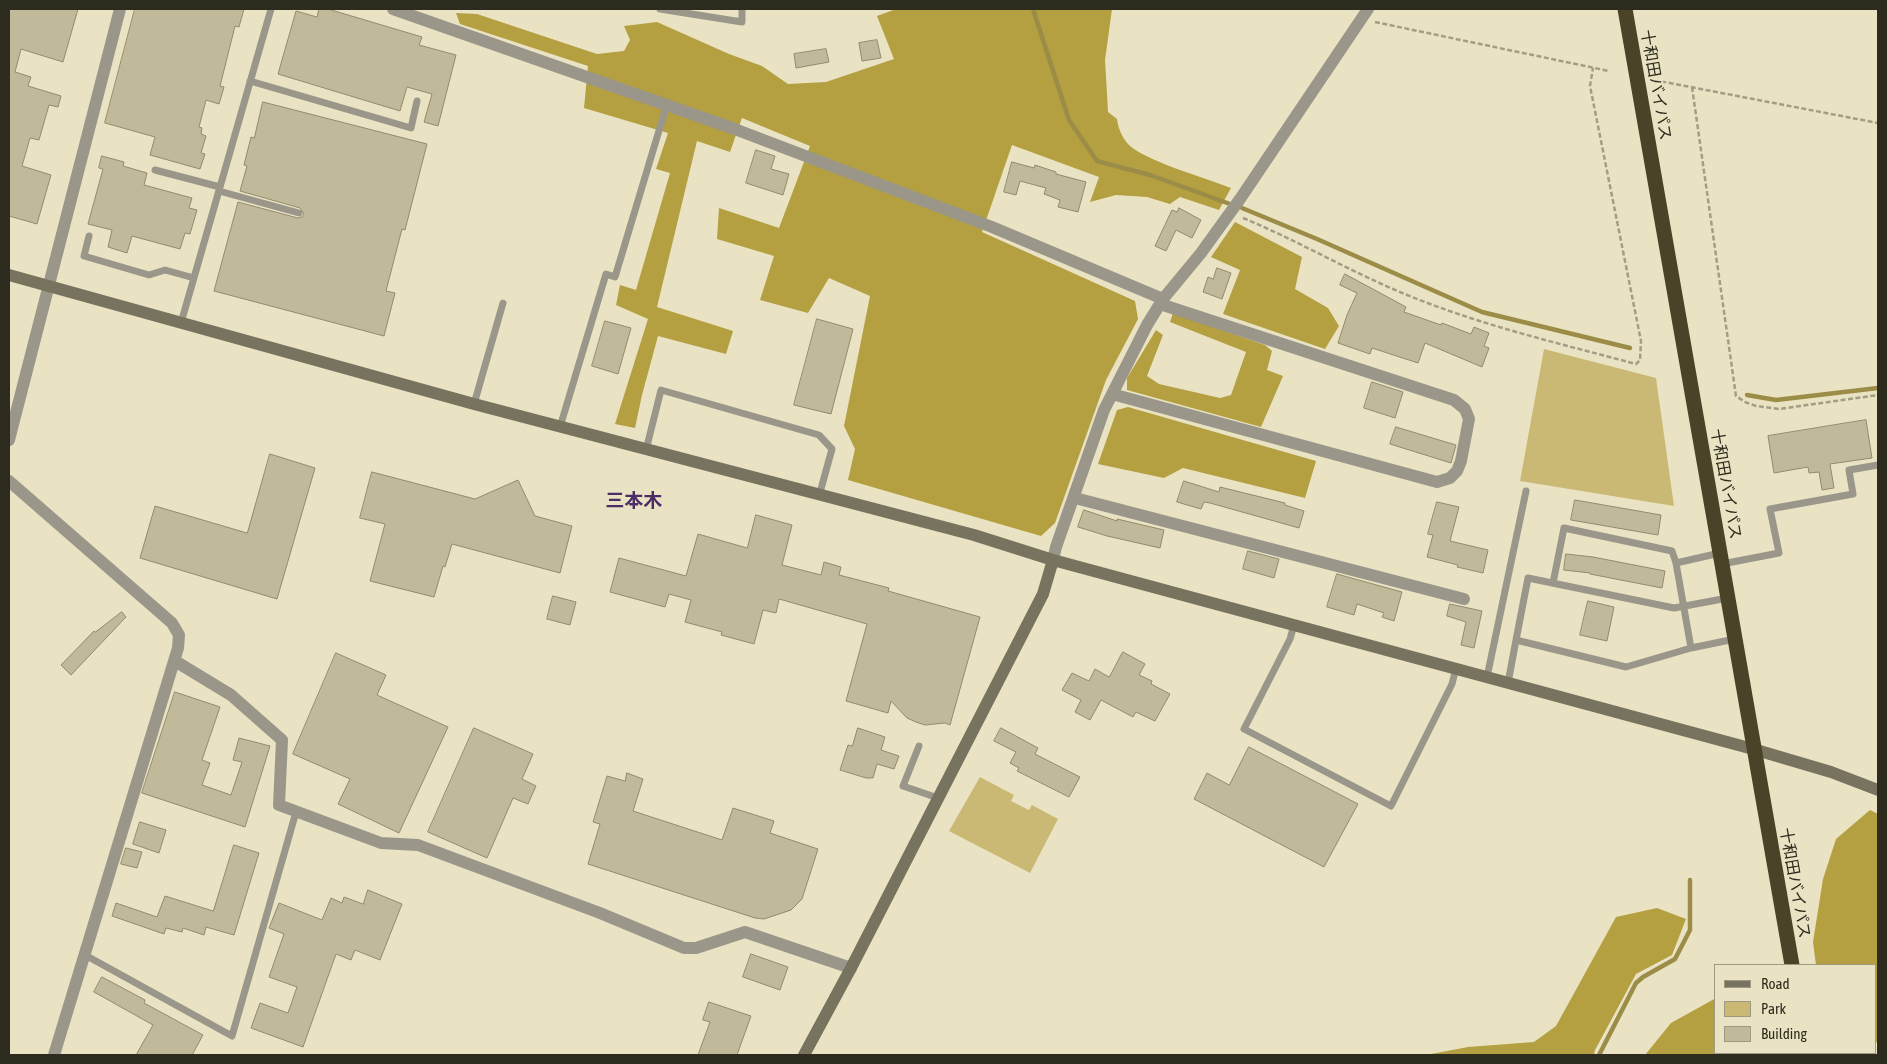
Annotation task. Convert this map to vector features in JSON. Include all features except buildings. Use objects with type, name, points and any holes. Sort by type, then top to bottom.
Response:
[{"type":"highway","name":"十和田バイパス","points":[[1625,9],[1792,964]]},
{"type":"street","points":[[9,440],[120,9]]},
{"type":"street","points":[[393,9],[667,104],[992,227],[1162,302],[1454,400],[1465,409],[1469,419],[1457,471],[1450,478],[1437,482],[1112,394]]},
{"type":"street","points":[[804,1055],[851,968],[1043,594],[1054,560],[1056,547],[1075,498],[1104,410],[1147,325],[1162,302],[1230,213],[1365,14]]},
{"type":"street","points":[[9,274],[474,404],[819,496],[974,535],[1054,560],[1753,749],[1830,772],[1878,790]]},
{"type":"street","points":[[9,481],[172,623],[179,635],[175,661],[54,1055]]},
{"type":"street","points":[[1075,498],[1464,599]]},
{"type":"street","points":[[175,661],[231,695],[282,740],[280,805],[381,842],[418,845],[600,913],[684,948],[696,948],[745,932],[851,968]]},
{"type":"lane","points":[[181,323],[271,9]]},
{"type":"lane","points":[[660,9],[742,22],[742,10]]},
{"type":"lane","points":[[250,81],[411,128],[417,102]]},
{"type":"lane","points":[[560,427],[606,274],[615,277],[667,104]]},
{"type":"lane","points":[[155,170],[299,213]]},
{"type":"lane","points":[[89,236],[84,256],[149,274],[166,270],[194,278]]},
{"type":"lane","points":[[474,404],[503,302]]},
{"type":"lane","points":[[646,450],[661,390],[819,435],[832,448],[819,496]]},
{"type":"lane","points":[[1676,563],[1779,553],[1770,509],[1853,494],[1849,470],[1878,465]]},
{"type":"lane","points":[[1487,677],[1526,491]]},
{"type":"lane","points":[[1553,583],[1564,528],[1672,551],[1685,605],[1691,648]]},
{"type":"lane","points":[[1508,683],[1528,578],[1674,608],[1728,598]]},
{"type":"lane","points":[[1294,625],[1290,639],[1244,728],[1391,806],[1448,693],[1456,668]]},
{"type":"lane","points":[[1516,640],[1626,666],[1691,648],[1735,639]]},
{"type":"lane","points":[[919,746],[903,786],[938,798]]},
{"type":"lane","points":[[85,955],[232,1036],[296,812]]},
{"type":"path","points":[[1365,14],[1609,71]]},
{"type":"path","points":[[1230,213],[1271,229],[1394,289],[1489,324],[1636,364],[1640,360],[1641,341],[1590,86],[1593,68]]},
{"type":"path","points":[[1654,80],[1878,124]]},
{"type":"path","points":[[1692,87],[1736,396],[1756,406],[1780,409],[1878,395]]},
{"type":"green space","points":[[1544,349],[1656,378],[1674,506],[1520,481]]},
{"type":"green space","points":[[980,777],[1014,795],[1011,801],[1029,810],[1032,805],[1058,819],[1030,873],[949,831]]},
{"type":"shaded area","points":[[896,9],[1112,9],[1105,60],[1108,112],[1117,119],[1119,129],[1124,138],[1128,144],[1147,156],[1231,188],[1219,210],[1180,197],[1170,204],[1147,197],[1116,195],[1090,202],[1099,177],[1012,145],[982,232],[1135,301],[1138,319],[1106,380],[1055,523],[1041,536],[848,480],[855,449],[844,426],[870,296],[829,278],[808,313],[760,300],[774,256],[717,239],[719,208],[779,228],[810,146],[742,118],[730,152],[697,141],[657,307],[733,331],[726,354],[658,336],[635,428],[615,424],[648,319],[616,305],[620,285],[636,290],[670,173],[656,169],[668,133],[584,108],[588,66],[460,24],[456,13],[477,14],[597,54],[624,51],[630,40],[624,26],[657,22],[729,54],[762,66],[788,84],[826,82],[894,59],[877,16]]},
{"type":"shaded area","points":[[1235,222],[1302,257],[1295,289],[1328,308],[1339,326],[1325,349],[1223,314],[1240,270],[1211,257]]},
{"type":"shaded area","points":[[1173,313],[1265,345],[1272,351],[1267,370],[1283,376],[1261,427],[1127,390],[1127,378],[1156,330],[1163,335],[1147,376],[1159,384],[1220,398],[1231,395],[1246,352],[1170,322]]},
{"type":"shaded area","points":[[1128,407],[1316,461],[1305,498],[1183,468],[1164,478],[1098,464],[1117,410]]},
{"type":"shaded area","points":[[1870,810],[1878,814],[1877,1042],[1877,964],[1816,964],[1813,942],[1823,879],[1836,839]]},
{"type":"shaded area","points":[[1657,908],[1686,919],[1672,955],[1636,974],[1594,1055],[1426,1055],[1468,1047],[1534,1042],[1556,1026],[1616,917]]},
{"type":"shaded area","points":[[1714,999],[1714,1054],[1775,1055],[1645,1055],[1671,1023]]},
{"type":"waterway","points":[[1033,9],[1069,120],[1097,161],[1150,175],[1230,204]]},
{"type":"waterway","points":[[1242,208],[1482,312],[1630,348]]},
{"type":"waterway","points":[[1747,395],[1776,400],[1878,388]]},
{"type":"waterway","points":[[1599,1055],[1636,983],[1675,959],[1690,930],[1690,880]]},
{"type":"district","name":"三本木","points":[[634,501]]}]
